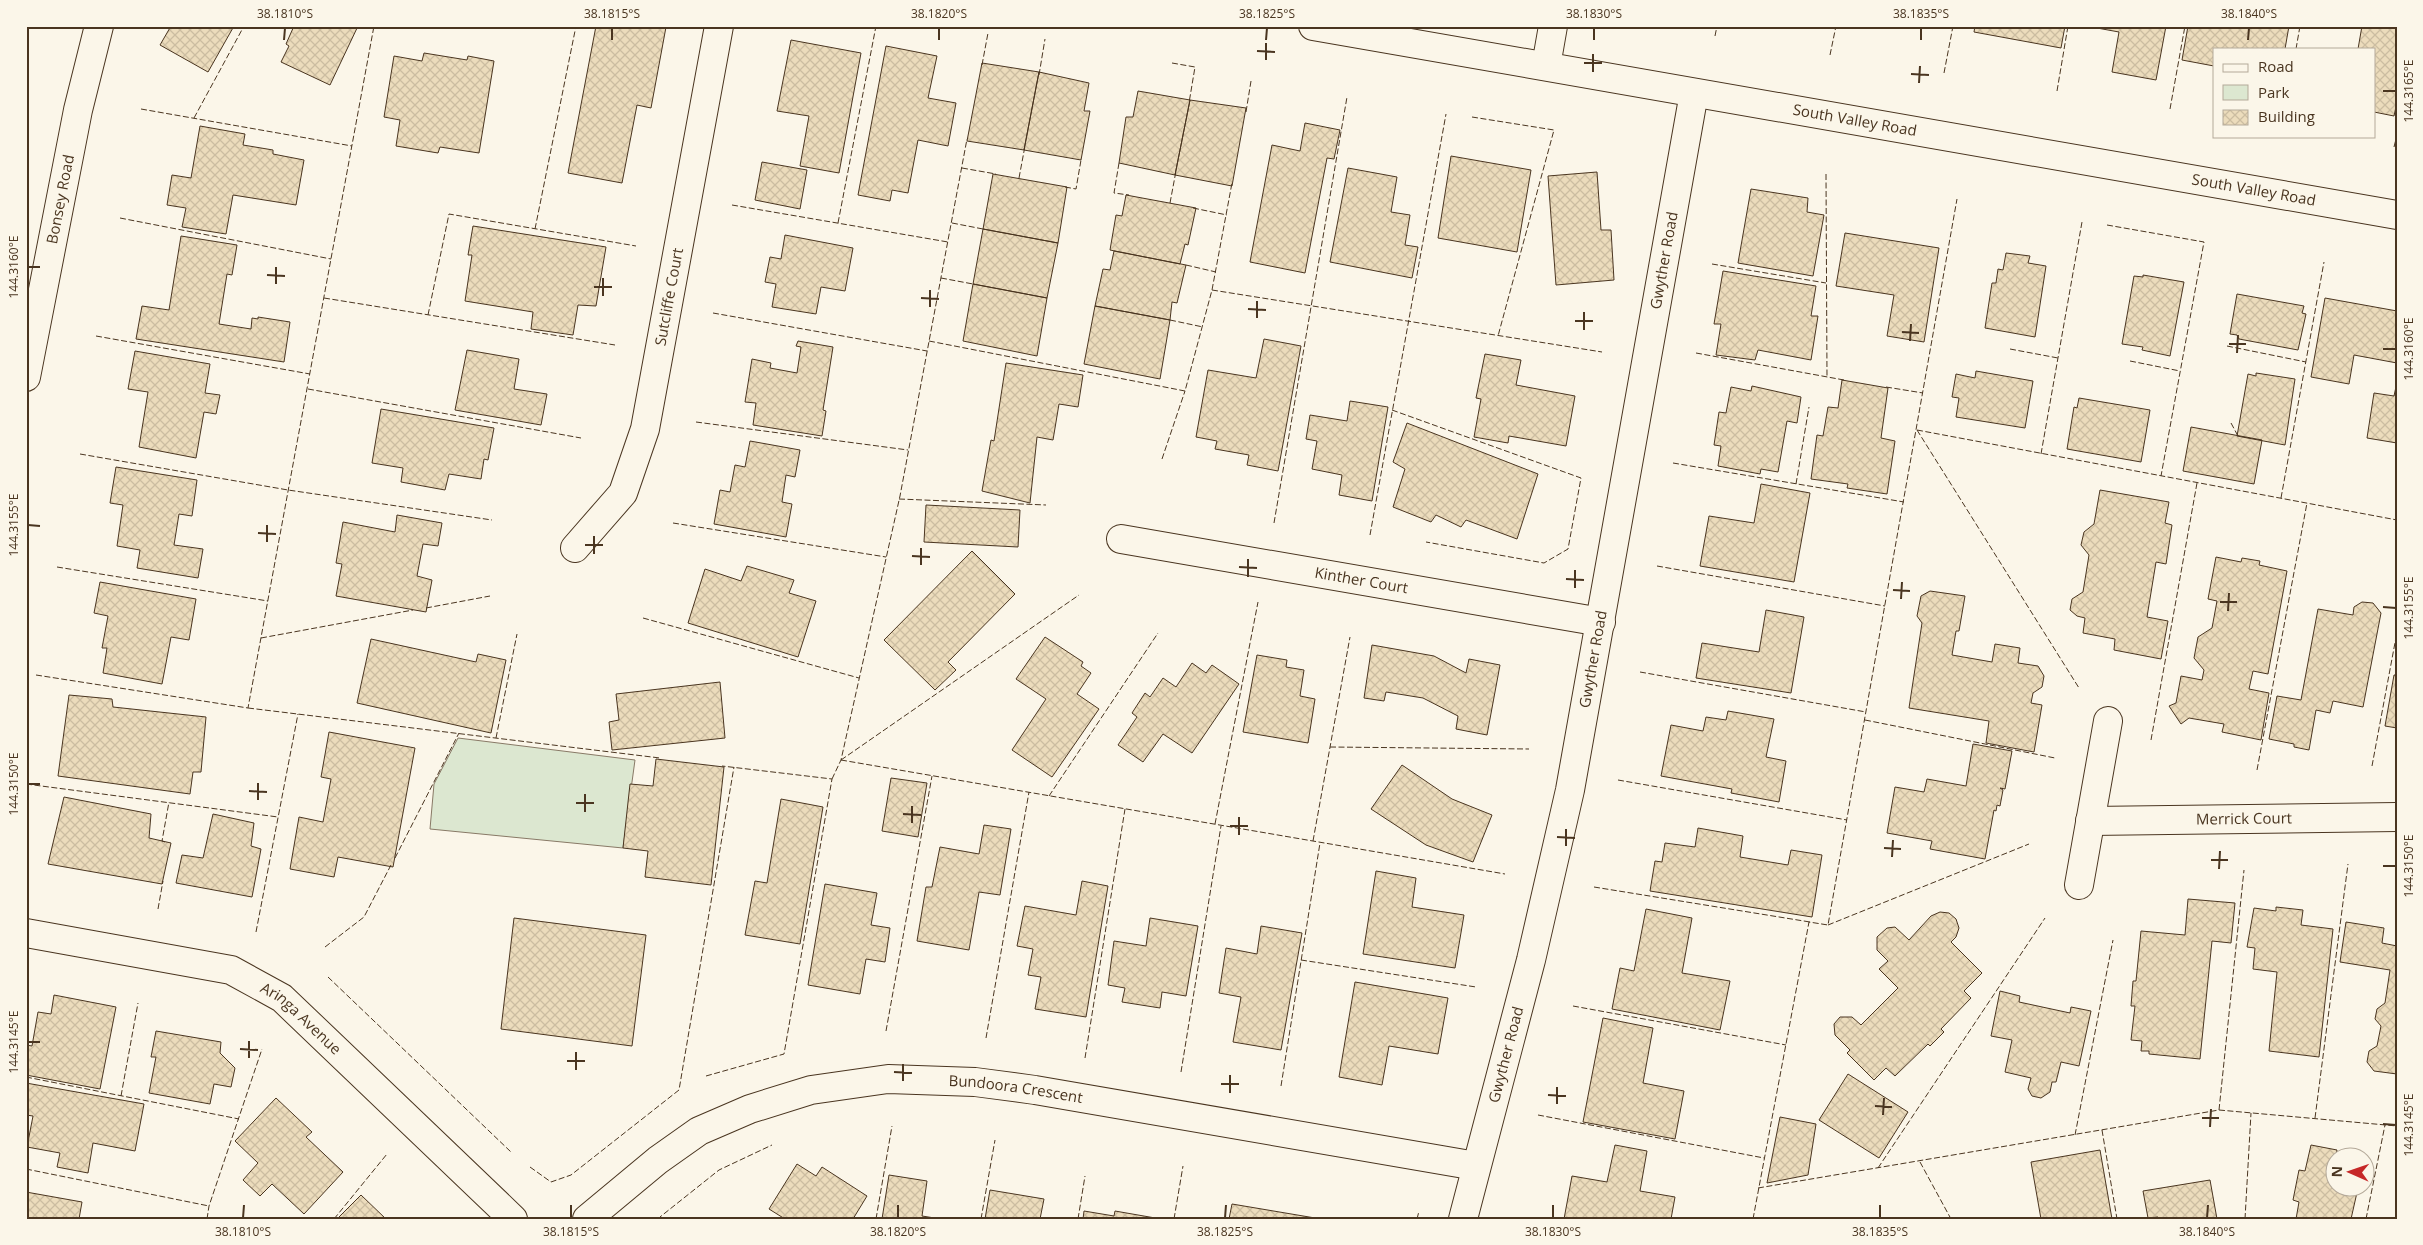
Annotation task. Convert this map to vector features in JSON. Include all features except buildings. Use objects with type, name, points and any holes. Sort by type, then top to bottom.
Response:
[{"type":"street","name":"Bonsey Road","points":[[78,110],[85,26]]},
{"type":"street","name":"Bonsey Road","points":[[26,377],[78,110],[99,26]]},
{"type":"street","name":"Sutcliffe Court","points":[[575,548],[623,493],[645,429],[720,26]]},
{"type":"street","name":"South Valley Road","points":[[1313,26],[2397,215]]},
{"type":"street","points":[[1546,66],[1553,26]]},
{"type":"street","name":"Gwyther Road","points":[[1463,1219],[1534,950],[1570,790],[1694,93]]},
{"type":"street","name":"Kinther Court","points":[[1121,538],[1601,622]]},
{"type":"street","points":[[2079,885],[2108,721]]},
{"type":"street","name":"Merrick Court","points":[[2090,822],[2397,817]]},
{"type":"street","name":"Aringa Avenue","points":[[26,933],[231,970],[282,998],[513,1219]]},
{"type":"street","name":"Bundoora Crescent","points":[[587,1219],[658,1160],[699,1132],[750,1110],[811,1090],[888,1079],[975,1082],[1035,1090],[1476,1166]]},
{"type":"green space","points":[[458,738],[635,760],[623,848],[430,829],[434,784]]},
{"type":"fence","points":[[194,118],[244,26]]},
{"type":"fence","points":[[36,675],[248,708],[374,26]]},
{"type":"fence","points":[[535,229],[576,26]]},
{"type":"fence","points":[[838,223],[876,26]]},
{"type":"fence","points":[[1715,36],[1717,26]]},
{"type":"fence","points":[[1830,55],[1836,26]]},
{"type":"fence","points":[[1944,73],[1953,26]]},
{"type":"fence","points":[[2057,91],[2068,26]]},
{"type":"fence","points":[[2170,109],[2185,26]]},
{"type":"fence","points":[[2296,48],[2300,26]]},
{"type":"fence","points":[[982,65],[988,33]]},
{"type":"fence","points":[[1039,75],[1045,39]]},
{"type":"fence","points":[[26,56],[28,46]]},
{"type":"fence","points":[[1172,63],[1195,67],[1189,103]]},
{"type":"fence","points":[[1246,112],[1251,81]]},
{"type":"fence","points":[[1274,523],[1347,97]]},
{"type":"fence","points":[[141,109],[352,146]]},
{"type":"fence","points":[[1370,535],[1446,114]]},
{"type":"fence","points":[[1472,117],[1554,130],[1498,336]]},
{"type":"fence","points":[[2394,147],[2397,135]]},
{"type":"fence","points":[[832,779],[841,760],[900,496],[967,139]]},
{"type":"fence","points":[[1019,178],[1025,146]]},
{"type":"fence","points":[[1065,187],[1076,189],[1081,160]]},
{"type":"fence","points":[[1119,163],[1114,193],[1129,195]]},
{"type":"fence","points":[[962,168],[996,174]]},
{"type":"fence","points":[[1170,203],[1176,171]]},
{"type":"fence","points":[[1826,174],[1827,377]]},
{"type":"fence","points":[[929,341],[1185,391],[1212,290],[1232,183]]},
{"type":"fence","points":[[1753,1219],[1809,922],[1828,925],[1957,199]]},
{"type":"fence","points":[[732,205],[948,242]]},
{"type":"fence","points":[[1193,208],[1227,215]]},
{"type":"fence","points":[[428,315],[449,214],[636,246]]},
{"type":"fence","points":[[120,218],[331,259]]},
{"type":"fence","points":[[2041,454],[2082,222]]},
{"type":"fence","points":[[952,223],[983,229]]},
{"type":"fence","points":[[2107,225],[2204,242],[2161,476]]},
{"type":"fence","points":[[2281,498],[2324,262]]},
{"type":"fence","points":[[1712,264],[1826,283]]},
{"type":"fence","points":[[1186,265],[1216,272]]},
{"type":"fence","points":[[941,278],[973,284]]},
{"type":"fence","points":[[1212,290],[1602,352]]},
{"type":"fence","points":[[324,298],[615,345]]},
{"type":"fence","points":[[713,313],[927,351]]},
{"type":"fence","points":[[1170,320],[1203,327]]},
{"type":"fence","points":[[96,336],[310,374]]},
{"type":"fence","points":[[2227,346],[2306,362]]},
{"type":"fence","points":[[2010,349],[2058,358]]},
{"type":"fence","points":[[1696,353],[1844,380]]},
{"type":"fence","points":[[2130,361],[2180,371]]},
{"type":"fence","points":[[1886,387],[1923,393]]},
{"type":"fence","points":[[308,389],[581,438]]},
{"type":"fence","points":[[1162,459],[1185,391]]},
{"type":"fence","points":[[1796,484],[1809,407]]},
{"type":"fence","points":[[1392,410],[1581,478],[1568,549],[1544,563],[1426,542]]},
{"type":"fence","points":[[696,422],[908,450]]},
{"type":"fence","points":[[2231,423],[2238,436]]},
{"type":"fence","points":[[1917,430],[2397,520]]},
{"type":"fence","points":[[1917,430],[2079,688]]},
{"type":"fence","points":[[80,454],[288,490],[492,520]]},
{"type":"fence","points":[[1673,463],[1904,502]]},
{"type":"fence","points":[[2151,740],[2197,483]]},
{"type":"fence","points":[[899,499],[1046,505]]},
{"type":"fence","points":[[2257,770],[2307,503]]},
{"type":"fence","points":[[673,523],[886,557]]},
{"type":"fence","points":[[1657,566],[1885,606]]},
{"type":"fence","points":[[57,567],[268,601]]},
{"type":"fence","points":[[841,760],[1079,595]]},
{"type":"fence","points":[[426,608],[490,596]]},
{"type":"fence","points":[[1215,824],[1258,602]]},
{"type":"fence","points":[[261,638],[413,610]]},
{"type":"fence","points":[[643,618],[859,678]]},
{"type":"fence","points":[[2372,766],[2397,632]]},
{"type":"fence","points":[[1049,796],[1158,633]]},
{"type":"fence","points":[[496,738],[517,634]]},
{"type":"fence","points":[[1313,841],[1350,637]]},
{"type":"fence","points":[[1640,672],[1866,712]]},
{"type":"fence","points":[[248,708],[660,758]]},
{"type":"fence","points":[[256,932],[298,714]]},
{"type":"fence","points":[[1865,720],[2055,758]]},
{"type":"fence","points":[[395,858],[459,733]]},
{"type":"fence","points":[[1330,747],[1529,749]]},
{"type":"fence","points":[[841,760],[1505,874]]},
{"type":"fence","points":[[706,1076],[784,1054],[832,779],[722,766]]},
{"type":"fence","points":[[530,1167],[551,1182],[571,1175],[679,1090],[734,767]]},
{"type":"fence","points":[[886,1031],[932,776]]},
{"type":"fence","points":[[1618,780],[1847,820]]},
{"type":"fence","points":[[26,784],[278,817]]},
{"type":"fence","points":[[986,1038],[1029,792]]},
{"type":"fence","points":[[165,842],[162,841],[169,802]]},
{"type":"fence","points":[[1085,1058],[1125,809]]},
{"type":"fence","points":[[1181,1072],[1221,826]]},
{"type":"fence","points":[[1281,1086],[1320,843]]},
{"type":"fence","points":[[1828,925],[2029,844]]},
{"type":"fence","points":[[2315,1118],[2348,864]]},
{"type":"fence","points":[[325,947],[364,917],[391,865]]},
{"type":"fence","points":[[2219,1110],[2244,870]]},
{"type":"fence","points":[[158,909],[163,881]]},
{"type":"fence","points":[[1594,887],[1810,922]]},
{"type":"fence","points":[[1878,1168],[2045,918]]},
{"type":"fence","points":[[2075,1135],[2113,940]]},
{"type":"fence","points":[[1301,960],[1476,987]]},
{"type":"fence","points":[[328,977],[511,1152]]},
{"type":"fence","points":[[121,1096],[138,1003]]},
{"type":"fence","points":[[1573,1006],[1786,1045]]},
{"type":"fence","points":[[207,1219],[209,1206],[262,1049]]},
{"type":"fence","points":[[26,1077],[239,1119]]},
{"type":"fence","points":[[1758,1188],[2219,1110],[2397,1126]]},
{"type":"fence","points":[[2245,1219],[2251,1113]]},
{"type":"fence","points":[[1538,1115],[1764,1158]]},
{"type":"fence","points":[[2366,1219],[2385,1125]]},
{"type":"fence","points":[[876,1219],[892,1126]]},
{"type":"fence","points":[[2102,1130],[2117,1219]]},
{"type":"fence","points":[[981,1219],[995,1140]]},
{"type":"fence","points":[[663,1219],[660,1217],[719,1170],[772,1145]]},
{"type":"fence","points":[[334,1219],[387,1154]]},
{"type":"fence","points":[[1920,1162],[1951,1219]]},
{"type":"fence","points":[[1174,1219],[1183,1166]]},
{"type":"fence","points":[[26,1169],[209,1206]]},
{"type":"fence","points":[[1078,1219],[1085,1176]]},
{"type":"fence","points":[[1417,1219],[1419,1211]]}]
